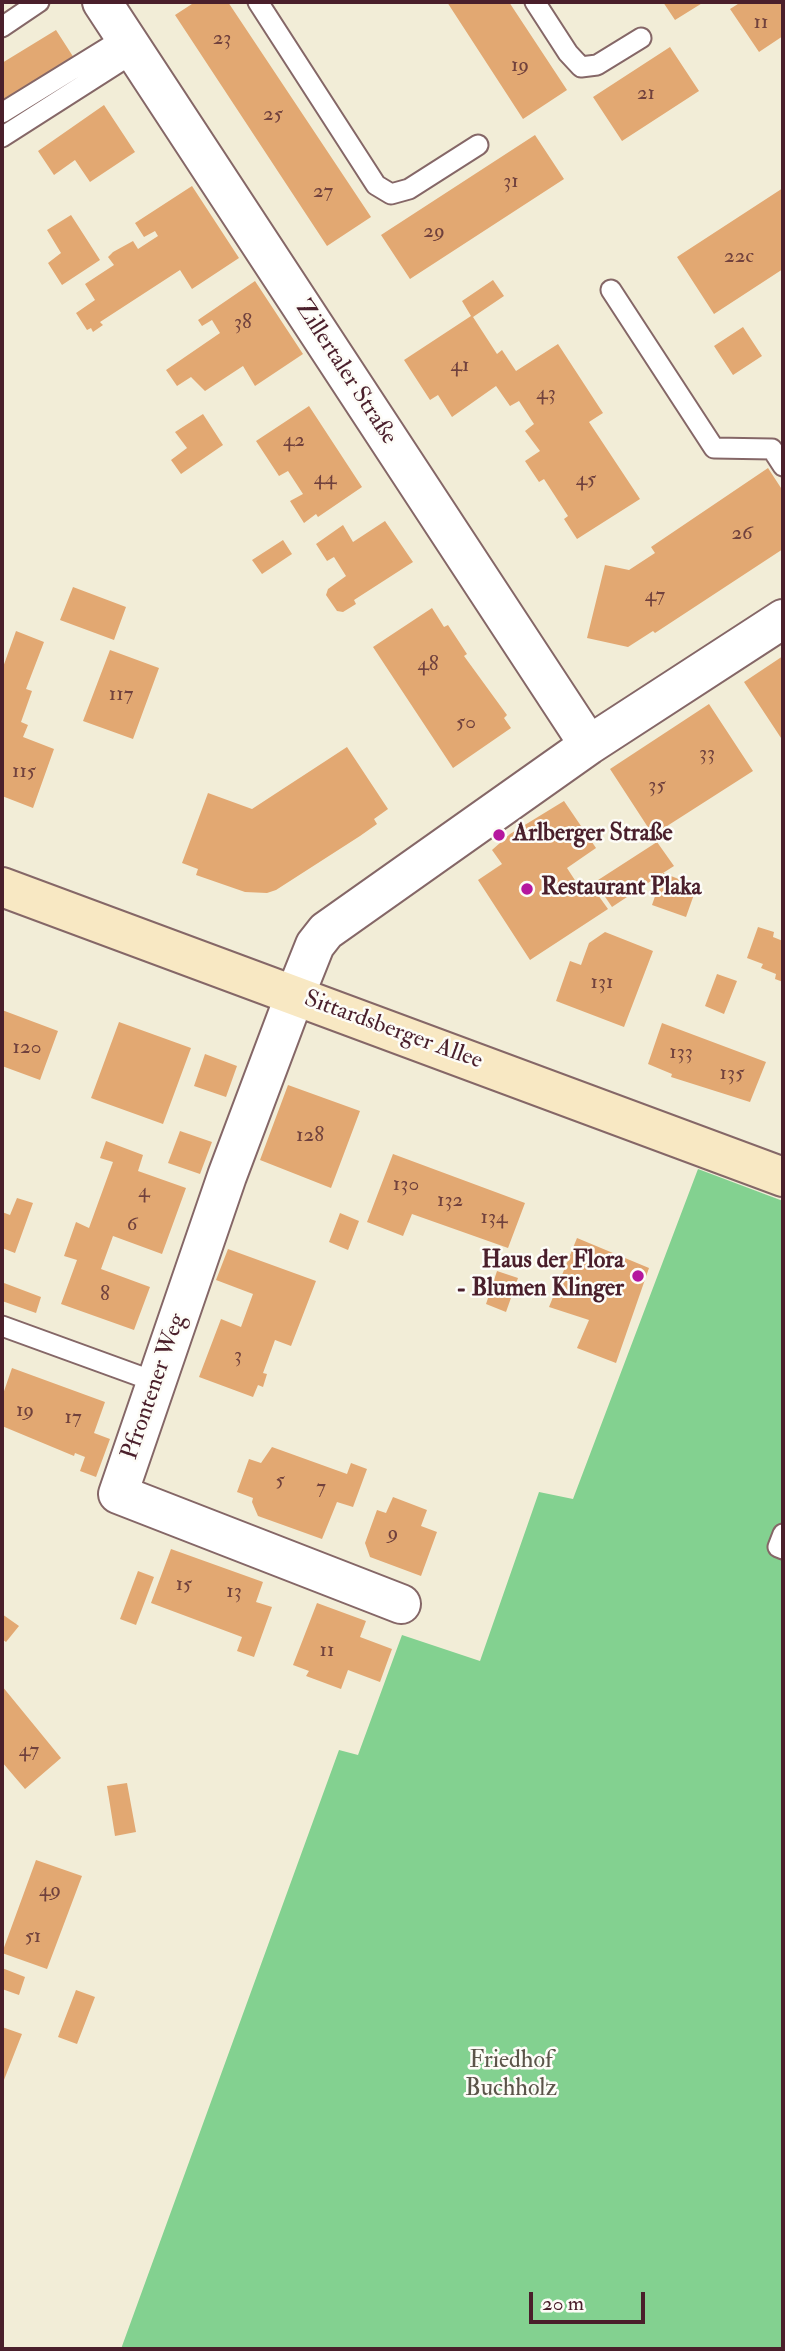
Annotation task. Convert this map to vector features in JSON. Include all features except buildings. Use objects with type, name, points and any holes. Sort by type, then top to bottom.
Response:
[{"type":"main road","name":"Sittardsberger Allee","points":[[2,887],[783,1177]]},
{"type":"street","name":"Zillertaler Straße","points":[[124,22],[589,745]]},
{"type":"street","points":[[295,995],[315,945],[326,931],[589,745],[783,619]]},
{"type":"street","name":"Pfrontener Weg","points":[[295,995],[227,1176],[118,1494],[401,1604]]},
{"type":"lane","points":[[2,26],[39,2]]},
{"type":"lane","points":[[258,2],[376,185],[391,194],[409,189],[478,145]]},
{"type":"lane","points":[[535,2],[568,53],[581,67],[597,65],[641,38]]},
{"type":"lane","points":[[2,113],[124,22]]},
{"type":"lane","points":[[2,137],[124,22]]},
{"type":"lane","points":[[611,290],[714,448],[772,449],[783,466]]},
{"type":"lane","points":[[2,1326],[156,1382]]},
{"type":"lane","points":[[783,1534],[778,1548],[783,1549]]},
{"type":"green space","name":"Friedhof Buchholz","points":[[698,1169],[783,1201],[783,2349],[121,2349],[339,1750],[358,1755],[402,1635],[480,1661],[539,1492],[573,1499]]},
{"type":"place","name":"Arlberger Straße","points":[[499,835]]},
{"type":"place","name":"Restaurant Plaka","points":[[527,889]]},
{"type":"place","name":"Haus der Flora - Blumen Klinger","points":[[638,1276]]}]
